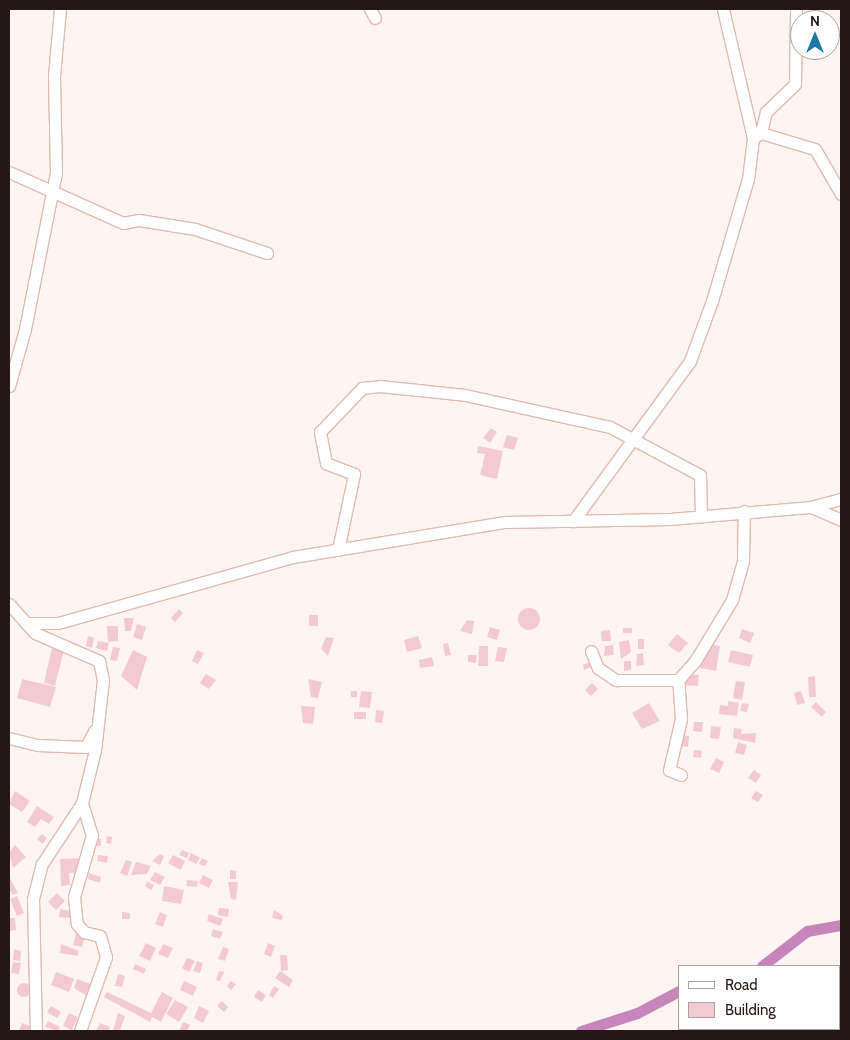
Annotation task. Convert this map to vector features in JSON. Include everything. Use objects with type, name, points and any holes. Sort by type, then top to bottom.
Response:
[{"type":"street","points":[[9,386],[25,329],[52,195],[58,132],[54,76],[60,9]]},
{"type":"street","points":[[723,9],[757,136]]},
{"type":"street","points":[[573,520],[634,442],[650,411],[690,361],[748,179],[757,136],[766,112],[795,84],[796,9]]},
{"type":"street","points":[[757,136],[815,149],[841,194]]},
{"type":"street","points":[[9,172],[52,195],[123,224],[139,220],[195,229],[267,253]]},
{"type":"street","points":[[338,550],[354,474],[326,463],[320,432],[362,388],[464,395],[610,428],[700,475],[701,516]]},
{"type":"street","points":[[26,623],[91,616],[293,557],[505,522],[701,516],[744,510],[811,507],[841,499]]},
{"type":"street","points":[[811,507],[841,520]]},
{"type":"street","points":[[681,775],[669,770],[681,719],[678,680],[695,661],[732,600],[743,561],[744,510]]},
{"type":"street","points":[[9,604],[35,633],[99,661],[103,698],[96,728],[95,750],[82,803],[42,864],[34,899],[36,1031]]},
{"type":"street","points":[[592,651],[598,668],[616,680],[678,680]]},
{"type":"street","points":[[9,738],[37,745],[86,747],[96,728]]},
{"type":"street","points":[[80,1031],[106,957],[100,936],[84,932],[78,924],[74,897],[92,835],[82,803]]},
{"type":"building","points":[[491,428],[497,432],[490,443],[483,438]]},
{"type":"building","points":[[507,435],[518,438],[514,450],[503,447]]},
{"type":"building","points":[[478,446],[503,451],[497,479],[480,475],[485,454],[477,453]]},
{"type":"building","points":[[529,608],[537,611],[540,619],[537,627],[529,630],[521,627],[518,619],[521,611]]},
{"type":"building","points":[[179,609],[183,613],[175,622],[171,618]]},
{"type":"building","points":[[309,615],[318,615],[318,626],[309,626]]},
{"type":"building","points":[[124,618],[134,618],[131,631],[125,631]]},
{"type":"building","points":[[467,620],[474,621],[472,634],[460,631]]},
{"type":"building","points":[[137,624],[146,627],[142,640],[133,637]]},
{"type":"building","points":[[107,626],[118,626],[118,641],[108,642]]},
{"type":"building","points":[[490,627],[500,630],[497,640],[487,637]]},
{"type":"building","points":[[623,628],[632,628],[632,633],[623,633]]},
{"type":"building","points":[[742,629],[754,633],[750,643],[739,638]]},
{"type":"building","points":[[610,630],[611,641],[602,641],[601,631]]},
{"type":"building","points":[[677,634],[688,643],[679,653],[668,645]]},
{"type":"building","points":[[88,636],[94,638],[92,648],[86,646]]},
{"type":"building","points":[[418,636],[422,648],[407,652],[404,640]]},
{"type":"building","points":[[326,637],[334,638],[328,656],[321,649]]},
{"type":"building","points":[[638,639],[644,639],[644,649],[638,649]]},
{"type":"building","points":[[629,640],[631,652],[621,659],[619,642]]},
{"type":"building","points":[[98,641],[109,643],[107,651],[96,648]]},
{"type":"building","points":[[700,642],[720,646],[716,671],[700,668]]},
{"type":"building","points":[[53,643],[65,646],[55,686],[44,683]]},
{"type":"building","points":[[448,643],[451,655],[445,656],[443,644]]},
{"type":"building","points":[[613,645],[614,655],[604,656],[605,646]]},
{"type":"building","points":[[479,646],[488,646],[488,666],[478,666]]},
{"type":"building","points":[[113,647],[120,648],[117,661],[110,660]]},
{"type":"building","points":[[498,647],[507,648],[504,662],[495,661]]},
{"type":"building","points":[[133,650],[147,657],[137,690],[121,676]]},
{"type":"building","points":[[197,650],[204,653],[198,664],[192,661]]},
{"type":"building","points":[[731,650],[753,655],[750,667],[728,662]]},
{"type":"building","points":[[643,653],[644,665],[636,666],[637,654]]},
{"type":"building","points":[[468,655],[477,655],[476,663],[468,662]]},
{"type":"building","points":[[432,657],[434,666],[420,668],[419,660]]},
{"type":"building","points":[[624,661],[631,661],[631,670],[624,671]]},
{"type":"building","points":[[590,662],[592,667],[584,670],[583,665]]},
{"type":"building","points":[[680,673],[699,675],[698,686],[679,685]]},
{"type":"building","points":[[206,674],[216,680],[209,689],[200,683]]},
{"type":"building","points":[[815,676],[816,697],[809,697],[808,677]]},
{"type":"building","points":[[22,679],[56,687],[50,707],[17,698]]},
{"type":"building","points":[[308,679],[322,682],[318,698],[311,697]]},
{"type":"building","points":[[736,681],[745,682],[742,700],[733,698]]},
{"type":"building","points":[[592,683],[598,689],[591,696],[585,690]]},
{"type":"building","points":[[351,691],[357,691],[357,697],[351,697]]},
{"type":"building","points":[[361,691],[372,692],[370,708],[359,707]]},
{"type":"building","points":[[801,691],[805,703],[797,705],[794,693]]},
{"type":"building","points":[[728,701],[739,703],[737,716],[719,714],[720,705],[728,706]]},
{"type":"building","points":[[816,702],[826,712],[822,717],[811,707]]},
{"type":"building","points":[[649,703],[660,721],[642,729],[632,713]]},
{"type":"building","points":[[742,703],[749,704],[747,712],[740,711]]},
{"type":"building","points":[[301,706],[315,707],[313,724],[303,723]]},
{"type":"building","points":[[376,710],[384,711],[382,723],[375,722]]},
{"type":"building","points":[[354,712],[366,712],[366,719],[354,719]]},
{"type":"building","points":[[694,722],[703,722],[702,732],[693,731]]},
{"type":"building","points":[[711,726],[721,727],[719,739],[710,738]]},
{"type":"building","points":[[734,728],[742,729],[741,734],[756,733],[755,743],[733,738]]},
{"type":"building","points":[[673,734],[689,736],[688,747],[672,746]]},
{"type":"building","points":[[738,742],[747,745],[744,755],[735,753]]},
{"type":"building","points":[[694,750],[702,751],[701,758],[693,757]]},
{"type":"building","points":[[716,758],[724,762],[719,773],[710,769]]},
{"type":"building","points":[[754,770],[761,775],[756,783],[748,778]]},
{"type":"building","points":[[15,791],[30,801],[22,812],[9,804]]},
{"type":"building","points":[[756,791],[763,795],[758,802],[751,798]]},
{"type":"building","points":[[37,806],[54,817],[49,824],[41,819],[35,827],[27,822]]},
{"type":"building","points":[[42,834],[47,838],[43,844],[37,839]]},
{"type":"building","points":[[107,836],[112,837],[111,844],[106,843]]},
{"type":"building","points":[[97,839],[101,839],[101,846],[96,846]]},
{"type":"building","points":[[15,845],[26,857],[13,868],[9,853]]},
{"type":"building","points":[[182,850],[189,853],[187,858],[179,855]]},
{"type":"building","points":[[191,853],[200,858],[196,864],[188,860]]},
{"type":"building","points":[[160,854],[164,856],[160,865],[152,861]]},
{"type":"building","points":[[98,855],[108,856],[107,863],[97,861]]},
{"type":"building","points":[[173,855],[185,861],[181,870],[168,863]]},
{"type":"building","points":[[82,858],[82,872],[69,873],[70,885],[61,886],[60,859]]},
{"type":"building","points":[[202,858],[208,861],[205,866],[199,864]]},
{"type":"building","points":[[126,860],[132,862],[127,876],[120,873]]},
{"type":"building","points":[[136,862],[151,866],[147,874],[131,875]]},
{"type":"building","points":[[230,870],[236,871],[236,879],[230,879]]},
{"type":"building","points":[[155,872],[165,877],[160,885],[150,880]]},
{"type":"building","points":[[89,873],[101,877],[100,883],[88,879]]},
{"type":"building","points":[[203,875],[213,880],[209,888],[199,883]]},
{"type":"building","points":[[10,878],[18,893],[12,895],[9,888]]},
{"type":"building","points":[[187,880],[198,881],[197,887],[186,886]]},
{"type":"building","points":[[147,881],[154,885],[151,890],[145,886]]},
{"type":"building","points":[[228,882],[238,882],[236,900],[231,899]]},
{"type":"building","points":[[164,886],[184,890],[181,904],[162,901]]},
{"type":"building","points":[[57,893],[65,901],[56,910],[48,902]]},
{"type":"building","points":[[17,896],[24,913],[17,916],[10,899]]},
{"type":"building","points":[[219,908],[229,909],[228,917],[218,915]]},
{"type":"building","points":[[60,909],[71,911],[70,918],[59,917]]},
{"type":"building","points":[[274,910],[283,916],[282,920],[272,918]]},
{"type":"building","points":[[122,912],[130,913],[130,919],[122,919]]},
{"type":"building","points":[[160,912],[167,915],[163,927],[155,924]]},
{"type":"building","points":[[209,914],[223,919],[220,926],[207,921]]},
{"type":"building","points":[[9,918],[15,918],[16,930],[10,931]]},
{"type":"building","points":[[213,929],[223,932],[220,939],[211,936]]},
{"type":"building","points":[[76,933],[85,936],[82,947],[73,945]]},
{"type":"building","points":[[146,943],[156,948],[150,961],[139,956]]},
{"type":"building","points":[[268,943],[275,946],[271,957],[264,954]]},
{"type":"building","points":[[61,944],[79,951],[78,956],[60,953]]},
{"type":"building","points":[[163,944],[173,948],[168,958],[158,954]]},
{"type":"building","points":[[223,947],[229,949],[225,961],[218,959]]},
{"type":"building","points":[[14,949],[21,951],[20,961],[13,960]]},
{"type":"building","points":[[280,955],[287,955],[288,970],[281,971]]},
{"type":"building","points":[[187,958],[195,961],[189,972],[182,968]]},
{"type":"building","points":[[197,961],[203,963],[200,973],[193,971]]},
{"type":"building","points":[[13,962],[21,963],[19,974],[11,973]]},
{"type":"building","points":[[135,964],[146,969],[144,974],[133,969]]},
{"type":"building","points":[[219,971],[224,972],[220,981],[216,980]]},
{"type":"building","points":[[280,971],[293,980],[289,987],[275,978]]},
{"type":"building","points":[[56,972],[74,979],[69,992],[51,985]]},
{"type":"building","points":[[118,974],[125,976],[122,987],[115,986]]},
{"type":"building","points":[[77,979],[93,985],[88,997],[74,988]]},
{"type":"building","points":[[184,981],[197,987],[193,996],[180,990]]},
{"type":"building","points":[[231,981],[236,984],[231,990],[227,986]]},
{"type":"building","points":[[21,983],[27,983],[31,990],[27,997],[21,997],[17,993],[17,987]]},
{"type":"building","points":[[274,986],[279,989],[273,998],[269,995]]},
{"type":"building","points":[[258,990],[266,995],[262,1002],[254,997]]},
{"type":"building","points":[[107,992],[151,1013],[162,992],[173,998],[161,1022],[152,1017],[150,1022],[104,997]]},
{"type":"building","points":[[175,1000],[188,1007],[179,1022],[166,1014]]},
{"type":"building","points":[[222,1001],[228,1007],[224,1012],[217,1006]]},
{"type":"building","points":[[51,1006],[61,1012],[57,1018],[47,1012]]},
{"type":"building","points":[[199,1006],[209,1011],[203,1023],[194,1018]]},
{"type":"building","points":[[69,1013],[78,1017],[72,1030],[63,1026]]},
{"type":"building","points":[[118,1013],[125,1016],[120,1031],[113,1031]]},
{"type":"building","points":[[48,1021],[60,1027],[58,1031],[45,1027]]},
{"type":"building","points":[[183,1022],[190,1025],[187,1031],[179,1031]]},
{"type":"building","points":[[22,1023],[33,1027],[31,1031],[19,1031]]},
{"type":"building","points":[[100,1023],[110,1027],[109,1031],[96,1031]]},
{"type":"waterway","points":[[763,965],[807,931],[841,925]]},
{"type":"waterway","points":[[581,1031],[637,1013],[678,992]]}]
